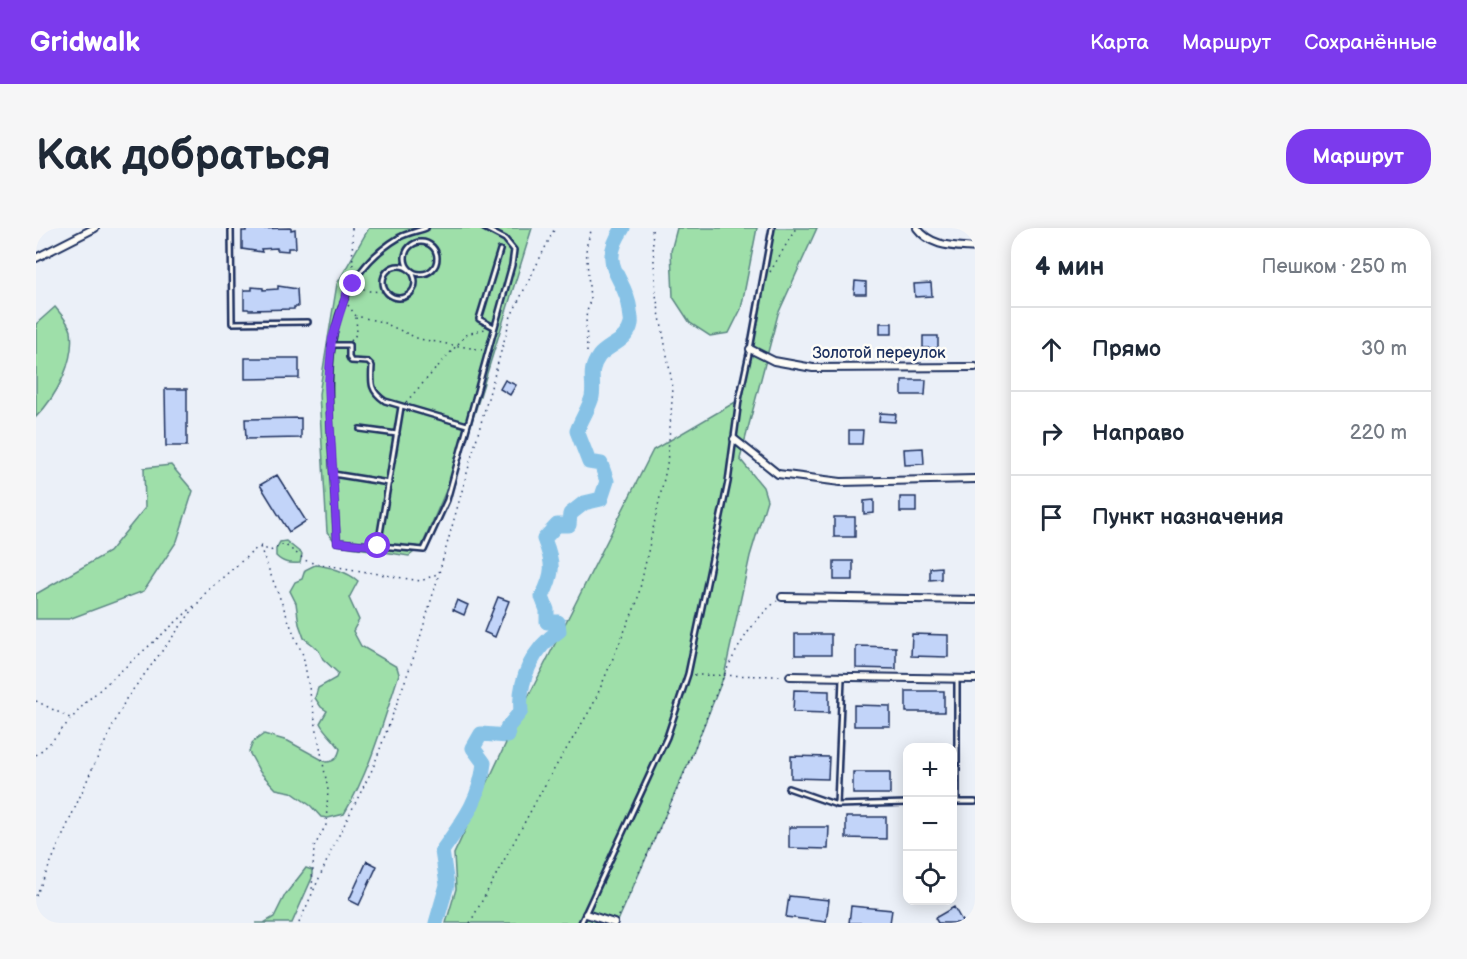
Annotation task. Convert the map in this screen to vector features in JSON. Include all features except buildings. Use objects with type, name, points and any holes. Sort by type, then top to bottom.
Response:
[{"type":"street","points":[[36,258],[95,228]]},
{"type":"street","points":[[917,228],[939,245],[975,248]]},
{"type":"street","name":"Золотой переулок","points":[[750,349],[774,361],[813,368],[975,367]]},
{"type":"street","points":[[734,439],[778,474],[841,482],[975,479]]},
{"type":"street","points":[[782,597],[975,600]]},
{"type":"street","points":[[789,676],[975,679]]},
{"type":"street","points":[[586,914],[614,923]]},
{"type":"lane","points":[[231,228],[231,323],[308,322]]},
{"type":"lane","points":[[426,228],[401,237],[369,262],[347,291],[344,299],[331,345],[328,383],[337,542],[424,550],[447,500],[512,265],[514,250],[505,239],[484,228]]},
{"type":"lane","points":[[581,923],[667,737],[687,674],[728,482],[739,400],[772,228]]},
{"type":"lane","points":[[410,270],[405,259],[409,248],[419,242],[431,246],[437,257],[433,269],[421,274],[410,270],[397,266],[387,272],[383,283],[388,293],[399,298],[411,292],[415,281],[410,270]]},
{"type":"lane","points":[[494,327],[479,319],[500,250]]},
{"type":"lane","points":[[331,345],[349,345],[351,361],[368,362],[372,366],[372,386],[376,395],[385,401],[467,425]]},
{"type":"lane","points":[[378,546],[402,406]]},
{"type":"lane","points":[[360,429],[397,434]]},
{"type":"lane","points":[[333,474],[389,483]]},
{"type":"lane","points":[[837,805],[842,677]]},
{"type":"lane","points":[[955,797],[957,679]]},
{"type":"lane","points":[[788,788],[837,805],[903,803]]},
{"type":"lane","points":[[957,802],[975,802]]},
{"type":"path","points":[[587,352],[586,317],[590,299],[586,247],[592,228]]},
{"type":"path","points":[[470,923],[547,781],[593,705],[637,602],[667,465],[673,388],[656,295],[652,228]]},
{"type":"path","points":[[761,289],[796,228]]},
{"type":"path","points":[[344,299],[356,316],[357,333],[349,345]]},
{"type":"path","points":[[356,316],[382,322],[419,339],[488,351]]},
{"type":"path","points":[[402,406],[468,334],[494,327]]},
{"type":"path","points":[[260,546],[270,551],[284,544],[308,562]]},
{"type":"path","points":[[36,896],[126,699],[207,591],[260,546]]},
{"type":"path","points":[[260,546],[303,655],[328,790],[326,825],[314,847],[312,894]]},
{"type":"path","points":[[300,923],[334,845],[373,768],[416,651],[439,573]]},
{"type":"path","points":[[614,923],[691,757],[724,676],[750,628],[763,611],[782,597]]},
{"type":"path","points":[[36,755],[49,744],[86,702],[198,602]]},
{"type":"path","points":[[687,674],[789,676]]},
{"type":"path","points":[[36,701],[71,719]]},
{"type":"green space","points":[[369,228],[532,228],[462,454],[422,546],[409,556],[338,545],[327,532],[319,394],[337,284]]},
{"type":"green space","points":[[677,228],[757,228],[741,309],[729,333],[710,336],[690,323],[673,297],[671,251]]},
{"type":"green space","points":[[772,228],[817,228],[778,314],[740,459],[763,487],[767,500],[750,556],[724,676],[691,757],[617,923],[446,923],[456,889],[454,854],[521,711],[653,450],[739,400]]},
{"type":"green space","points":[[55,307],[71,331],[70,354],[63,377],[51,399],[36,417],[36,324]]},
{"type":"green space","points":[[171,465],[193,491],[177,541],[144,591],[69,619],[36,619],[36,594],[109,552],[145,508],[144,468]]},
{"type":"green space","points":[[286,541],[302,554],[300,563],[287,563],[276,556],[276,549],[280,542]]},
{"type":"green space","points":[[315,565],[338,570],[358,581],[349,598],[359,620],[353,631],[361,646],[397,667],[399,674],[375,746],[353,798],[344,814],[328,818],[321,817],[311,806],[291,792],[276,789],[260,772],[249,752],[253,742],[264,734],[288,741],[326,762],[334,760],[339,752],[338,745],[320,723],[327,711],[315,698],[318,688],[336,678],[338,673],[304,638],[296,603],[290,591],[295,582],[302,579],[305,570]]},
{"type":"green space","points":[[306,868],[312,870],[312,878],[292,923],[264,923],[274,917],[285,895]]},
{"type":"waterway","points":[[436,923],[447,885],[442,851],[469,810],[479,789],[482,776],[484,763],[473,748],[481,734],[508,736],[507,728],[521,711],[522,688],[529,666],[542,646],[559,631],[558,622],[547,622],[547,610],[542,597],[551,575],[550,555],[544,539],[557,525],[569,525],[570,514],[584,503],[601,499],[607,481],[601,464],[589,462],[577,431],[592,397],[592,372],[595,362],[603,352],[626,335],[631,324],[627,298],[612,262],[615,242],[623,228]]},
{"type":"route","points":[[353,284],[347,291],[332,339],[328,383],[337,542],[378,546]]}]
